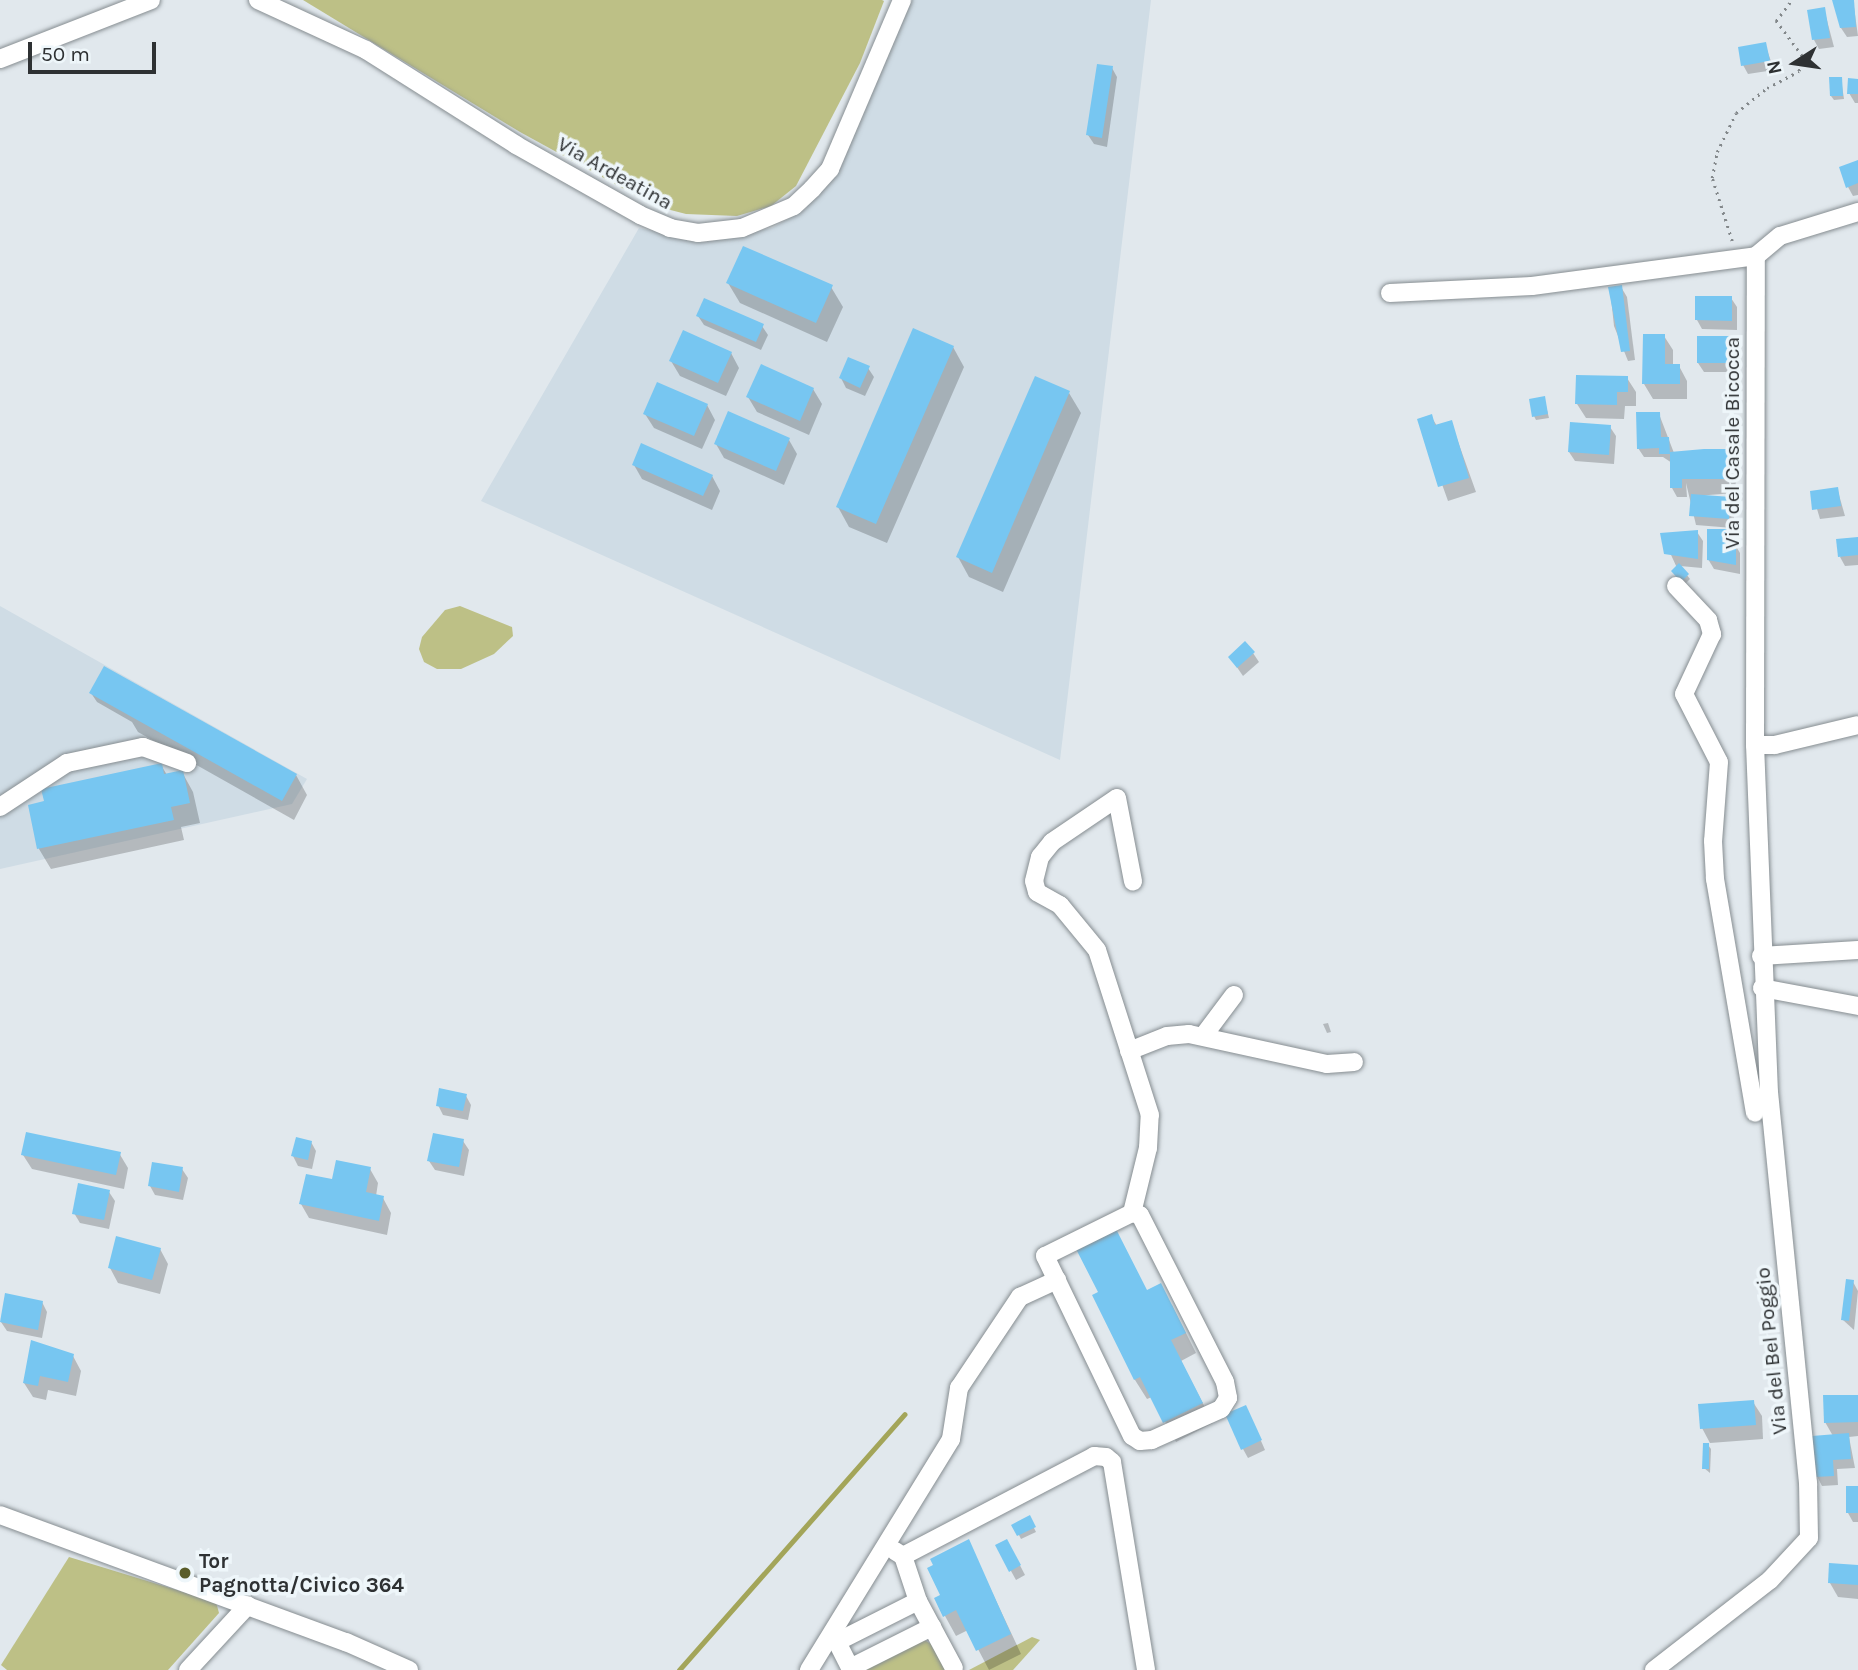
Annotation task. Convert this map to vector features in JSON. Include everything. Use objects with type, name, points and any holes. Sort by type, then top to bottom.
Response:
[{"type":"street","points":[[0,58],[151,0]]},
{"type":"street","name":"Via Ardeatina","points":[[258,0],[366,50],[516,145],[640,215],[670,228],[698,233],[742,229],[794,206],[813,189],[830,169],[902,0]]},
{"type":"street","points":[[1390,293],[1532,286],[1756,256],[1780,236],[1858,212]]},
{"type":"street","name":"Via del Casale Bicocca","points":[[1755,745],[1756,256]]},
{"type":"street","points":[[1676,586],[1708,620],[1713,634],[1684,694],[1719,762],[1713,830],[1715,878],[1755,1113]]},
{"type":"street","points":[[1755,745],[1776,745],[1858,725]]},
{"type":"street","name":"Via del Bel Poggio","points":[[1654,1670],[1770,1580],[1802,1550],[1811,1530],[1762,988],[1755,745]]},
{"type":"street","points":[[0,807],[67,763],[143,747],[187,763]]},
{"type":"street","points":[[1132,1213],[1148,1149],[1150,1115],[1097,950],[1060,905],[1037,892],[1034,881],[1040,857],[1052,842],[1117,798],[1133,881]]},
{"type":"street","points":[[1761,956],[1858,950]]},
{"type":"street","points":[[1762,988],[1858,1006]]},
{"type":"street","points":[[1204,1035],[1234,995]]},
{"type":"street","points":[[1129,1051],[1167,1036],[1204,1035],[1328,1064],[1354,1062]]},
{"type":"street","points":[[1132,1213],[1140,1215],[1226,1382],[1228,1398],[1221,1409],[1152,1440],[1140,1441],[1132,1436],[1045,1256],[1132,1213]]},
{"type":"street","points":[[809,1670],[951,1439],[959,1388],[1020,1297],[1057,1280]]},
{"type":"street","points":[[903,1556],[1094,1456],[1106,1457],[1112,1462],[1146,1670]]},
{"type":"street","points":[[0,1515],[248,1605],[409,1670]]},
{"type":"street","points":[[886,1545],[903,1556],[918,1601],[954,1668]]},
{"type":"street","points":[[918,1601],[837,1642],[850,1668],[932,1626]]},
{"type":"street","points":[[188,1670],[248,1605]]},
{"type":"street","points":[[818,1670],[843,1655]]},
{"type":"path","points":[[1737,258],[1712,178],[1717,152],[1736,113],[1768,88],[1799,71],[1802,56],[1776,21],[1792,0]]},
{"type":"shaded area","points":[[893,0],[1151,0],[1060,760],[481,501],[639,228],[705,242],[772,228],[806,209]]},
{"type":"shaded area","points":[[0,606],[307,779],[292,804],[0,869]]},
{"type":"green space","points":[[303,0],[884,1],[860,63],[796,186],[771,206],[737,216],[686,214],[655,206],[520,132]]},
{"type":"green space","points":[[460,606],[512,627],[513,636],[494,654],[461,669],[437,669],[424,662],[419,649],[422,637],[445,610]]},
{"type":"green space","points":[[69,1557],[216,1602],[219,1613],[168,1670],[7,1670],[1,1665]]},
{"type":"green space","points":[[1032,1637],[1040,1640],[1013,1670],[969,1670]]},
{"type":"green space","points":[[921,1638],[931,1644],[947,1670],[852,1670]]},
{"type":"building","points":[[1832,0],[1854,0],[1856,27],[1840,28]]},
{"type":"building","points":[[1825,7],[1830,38],[1812,40],[1807,10]]},
{"type":"building","points":[[1766,42],[1770,61],[1741,66],[1738,47]]},
{"type":"building","points":[[1097,64],[1113,66],[1102,138],[1086,135]]},
{"type":"building","points":[[1829,77],[1842,77],[1843,96],[1830,96]]},
{"type":"building","points":[[1848,78],[1858,79],[1858,94],[1847,94]]},
{"type":"building","points":[[1858,160],[1858,183],[1846,188],[1839,167]]},
{"type":"building","points":[[743,246],[833,285],[816,323],[726,283]]},
{"type":"building","points":[[1622,285],[1630,351],[1621,352],[1608,287]]},
{"type":"building","points":[[1695,296],[1732,296],[1732,321],[1695,320]]},
{"type":"building","points":[[704,298],[764,324],[756,342],[696,316]]},
{"type":"building","points":[[913,328],[954,346],[876,524],[836,507]]},
{"type":"building","points":[[683,330],[732,352],[718,383],[669,361]]},
{"type":"building","points":[[1643,334],[1665,334],[1665,364],[1680,364],[1680,384],[1642,384]]},
{"type":"building","points":[[1697,336],[1734,336],[1734,363],[1697,363]]},
{"type":"building","points":[[848,357],[870,366],[860,388],[839,378]]},
{"type":"building","points":[[761,364],[814,388],[800,421],[746,397]]},
{"type":"building","points":[[1576,375],[1628,376],[1628,392],[1617,392],[1617,405],[1575,404]]},
{"type":"building","points":[[1035,376],[1070,391],[992,573],[956,557]]},
{"type":"building","points":[[657,382],[708,404],[694,436],[643,414]]},
{"type":"building","points":[[1545,396],[1548,414],[1532,417],[1529,399]]},
{"type":"building","points":[[728,411],[790,438],[776,471],[714,444]]},
{"type":"building","points":[[1636,412],[1660,412],[1661,437],[1669,437],[1670,454],[1659,454],[1659,448],[1637,449]]},
{"type":"building","points":[[1432,414],[1435,425],[1452,420],[1469,478],[1438,487],[1417,419]]},
{"type":"building","points":[[1570,422],[1611,425],[1609,455],[1568,452]]},
{"type":"building","points":[[641,443],[713,475],[703,496],[632,465]]},
{"type":"building","points":[[1728,449],[1728,479],[1682,479],[1682,488],[1670,488],[1670,452]]},
{"type":"building","points":[[1838,487],[1841,506],[1812,510],[1810,491]]},
{"type":"building","points":[[1691,494],[1731,497],[1729,519],[1689,516]]},
{"type":"building","points":[[1707,529],[1728,529],[1728,542],[1736,542],[1736,565],[1707,560]]},
{"type":"building","points":[[1698,530],[1698,559],[1664,554],[1660,533]]},
{"type":"building","points":[[1858,537],[1858,555],[1838,557],[1836,539]]},
{"type":"building","points":[[1679,563],[1689,574],[1681,582],[1671,571]]},
{"type":"building","points":[[1245,641],[1255,652],[1237,668],[1228,657]]},
{"type":"building","points":[[104,666],[297,774],[282,801],[89,693]]},
{"type":"building","points":[[162,763],[164,774],[183,770],[190,803],[171,807],[174,820],[37,849],[28,805],[44,801],[41,789]]},
{"type":"building","points":[[439,1088],[467,1094],[463,1111],[436,1106]]},
{"type":"building","points":[[26,1132],[121,1152],[116,1175],[21,1155]]},
{"type":"building","points":[[433,1133],[464,1139],[459,1167],[427,1161]]},
{"type":"building","points":[[296,1137],[312,1141],[308,1160],[291,1156]]},
{"type":"building","points":[[336,1160],[371,1167],[366,1192],[384,1196],[379,1221],[299,1204],[306,1174],[332,1179]]},
{"type":"building","points":[[152,1162],[183,1167],[179,1192],[148,1186]]},
{"type":"building","points":[[78,1183],[110,1190],[104,1220],[72,1214]]},
{"type":"building","points":[[1116,1229],[1147,1290],[1161,1283],[1186,1333],[1171,1340],[1203,1403],[1163,1423],[1140,1377],[1134,1380],[1092,1295],[1098,1292],[1076,1249]]},
{"type":"building","points":[[116,1236],[161,1248],[152,1280],[108,1268]]},
{"type":"building","points":[[1846,1279],[1854,1280],[1849,1321],[1841,1320]]},
{"type":"building","points":[[5,1293],[43,1301],[38,1330],[0,1322]]},
{"type":"building","points":[[31,1340],[74,1354],[68,1382],[40,1376],[38,1386],[23,1383]]},
{"type":"building","points":[[1823,1395],[1858,1395],[1858,1422],[1824,1423]]},
{"type":"building","points":[[1754,1400],[1756,1425],[1700,1429],[1698,1404]]},
{"type":"building","points":[[1246,1405],[1262,1440],[1241,1450],[1225,1414]]},
{"type":"building","points":[[1849,1433],[1851,1459],[1833,1460],[1834,1476],[1815,1477],[1812,1436]]},
{"type":"building","points":[[1703,1443],[1709,1443],[1709,1469],[1702,1469]]},
{"type":"building","points":[[1846,1486],[1858,1486],[1858,1513],[1846,1513]]},
{"type":"building","points":[[1030,1515],[1036,1527],[1017,1536],[1011,1525]]},
{"type":"building","points":[[969,1539],[1011,1634],[976,1651],[956,1610],[943,1617],[934,1598],[940,1595],[927,1568],[933,1565],[930,1559]]},
{"type":"building","points":[[1007,1539],[1021,1565],[1009,1572],[995,1545]]},
{"type":"building","points":[[1829,1563],[1858,1565],[1858,1585],[1828,1583]]},
{"type":"waterway","points":[[679,1670],[905,1414]]},
{"type":"place","name":"Tor Pagnotta/Civico 364","points":[[185,1573]]}]
